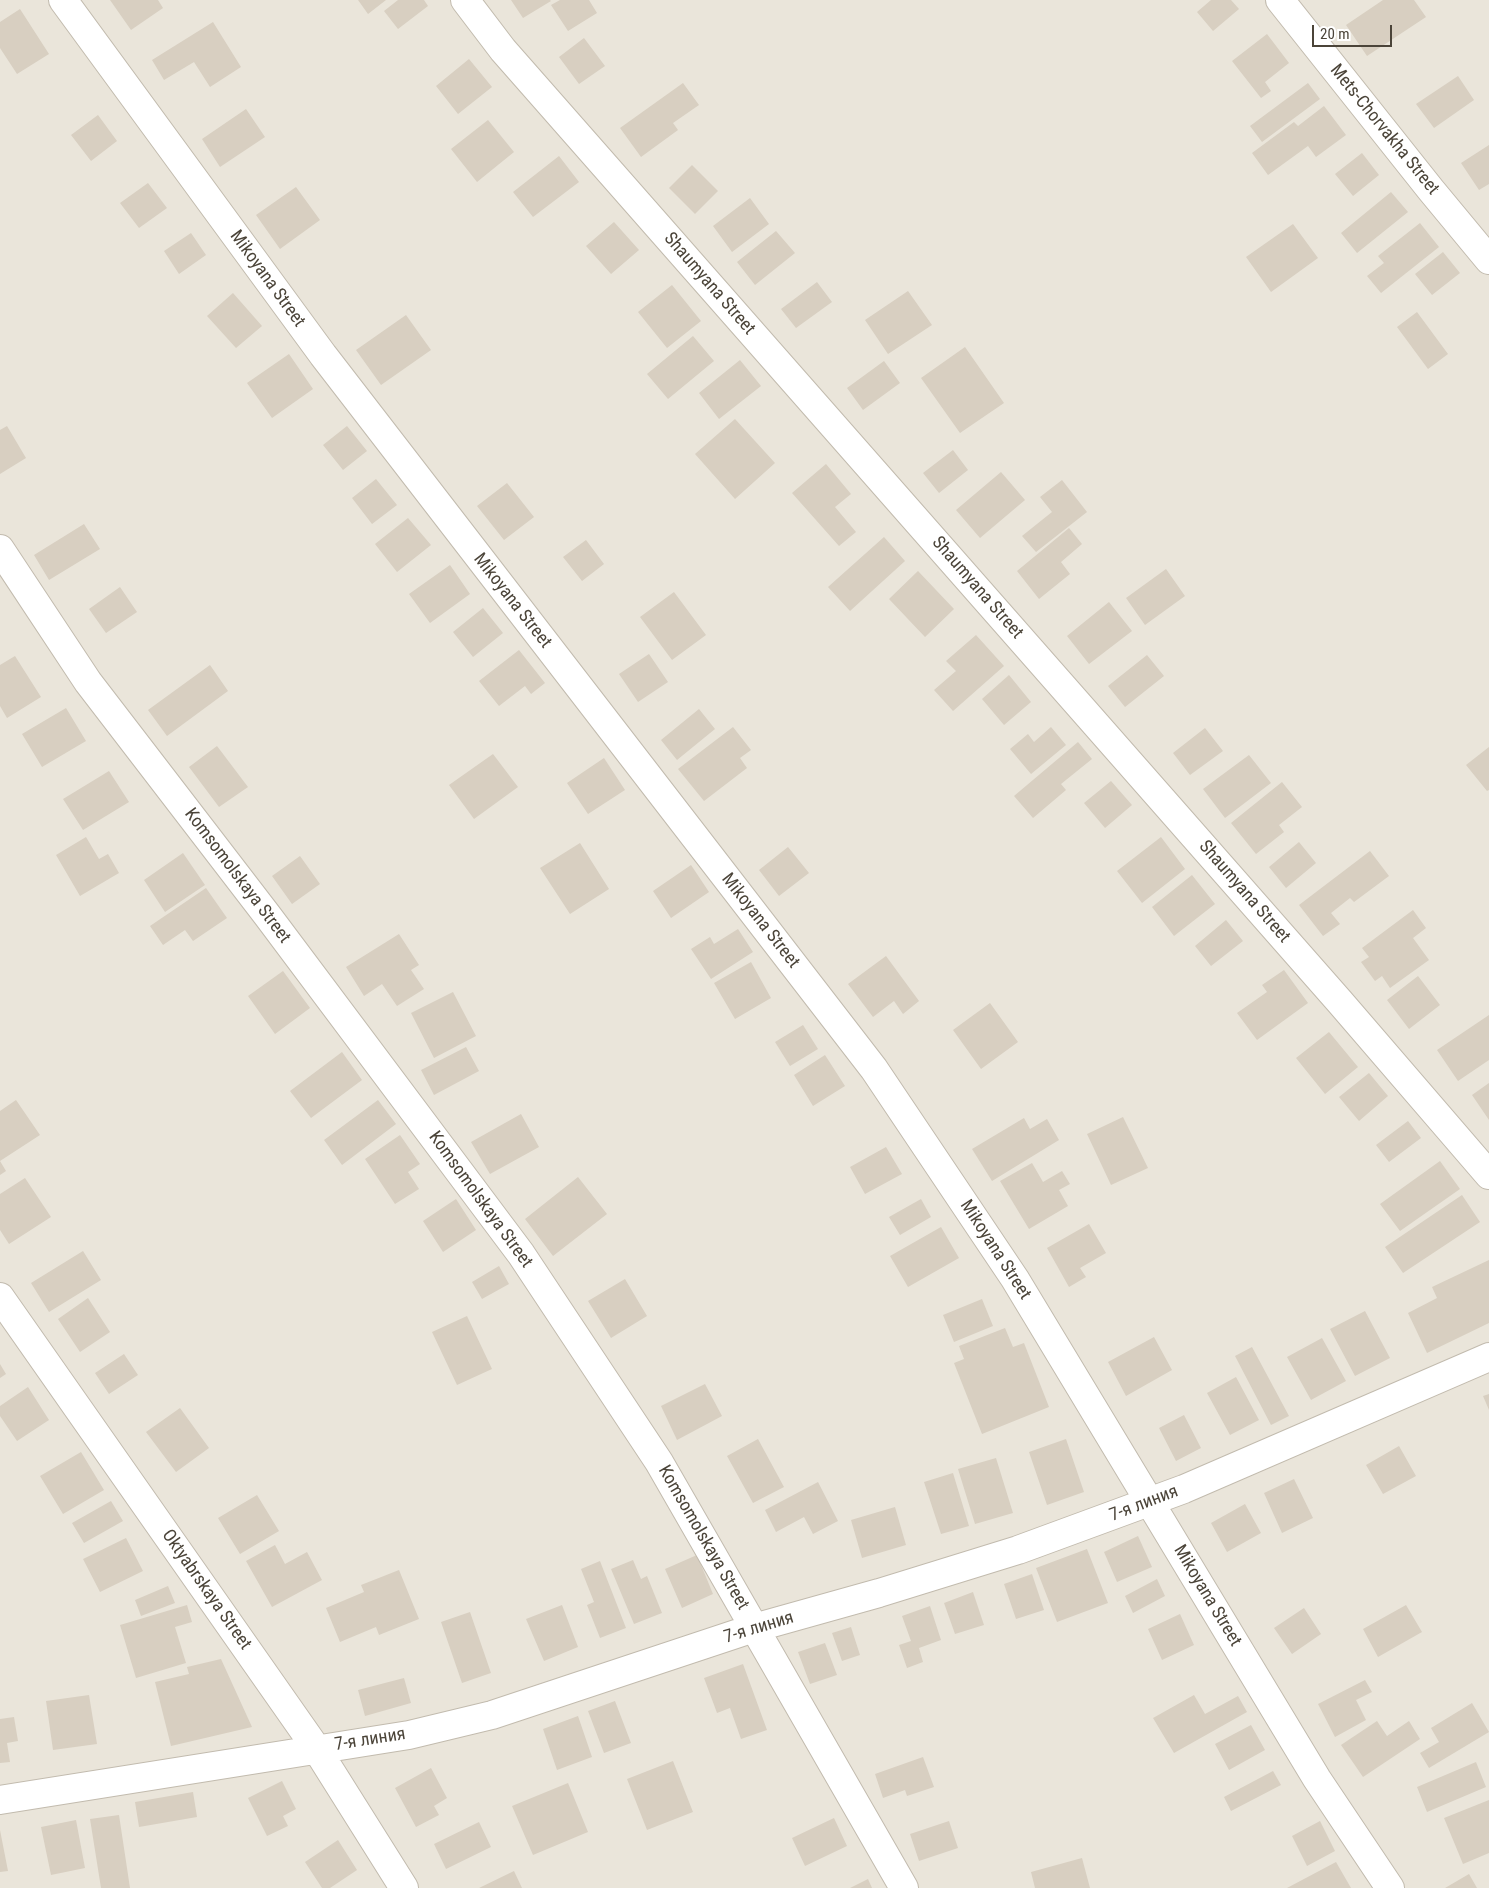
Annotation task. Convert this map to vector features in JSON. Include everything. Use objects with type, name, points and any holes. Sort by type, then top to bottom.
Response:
[{"type":"street","name":"Mikoyana Street","points":[[63,0],[322,355],[874,1069],[1015,1278],[1317,1779],[1390,1888]]},
{"type":"street","name":"Shaumyana Street","points":[[465,0],[510,57],[1340,1002],[1489,1175]]},
{"type":"street","name":"Mets-Chorvakha Street","points":[[1280,0],[1489,260]]},
{"type":"street","name":"Komsomolskaya Street","points":[[0,550],[88,682],[521,1254],[659,1462],[904,1888]]},
{"type":"street","name":"Oktyabrskaya Street","points":[[0,1297],[316,1748],[404,1888]]},
{"type":"street","name":"7-я линия","points":[[0,1800],[316,1748],[410,1735],[492,1716],[754,1628],[879,1593],[1018,1550],[1151,1502],[1489,1357]]},
{"type":"shaded area","points":[[0,0],[1489,0],[1489,1888],[0,1888]]},
{"type":"building","points":[[110,0],[158,0],[163,8],[131,30]]},
{"type":"building","points":[[358,0],[386,0],[368,14]]},
{"type":"building","points":[[398,0],[424,0],[428,6],[398,29],[384,11]]},
{"type":"building","points":[[511,0],[550,0],[551,1],[523,18]]},
{"type":"building","points":[[560,0],[589,0],[597,13],[568,31],[551,5]]},
{"type":"building","points":[[1211,0],[1231,0],[1239,9],[1213,31],[1197,12]]},
{"type":"building","points":[[1383,0],[1414,0],[1426,17],[1367,56],[1346,25]]},
{"type":"building","points":[[20,9],[49,54],[17,74],[0,48],[0,22]]},
{"type":"building","points":[[213,22],[241,67],[210,87],[194,62],[164,80],[152,60]]},
{"type":"building","points":[[1267,34],[1289,63],[1265,82],[1271,91],[1261,98],[1232,61]]},
{"type":"building","points":[[584,38],[605,66],[579,84],[559,57]]},
{"type":"building","points":[[469,59],[492,87],[458,114],[436,86]]},
{"type":"building","points":[[1458,76],[1474,100],[1434,128],[1416,104]]},
{"type":"building","points":[[683,83],[699,105],[673,123],[678,130],[641,157],[620,128]]},
{"type":"building","points":[[1308,83],[1320,99],[1262,142],[1250,126]]},
{"type":"building","points":[[1324,106],[1346,135],[1316,157],[1308,146],[1268,175],[1252,153],[1294,122],[1298,126]]},
{"type":"building","points":[[246,109],[265,137],[220,167],[202,139]]},
{"type":"building","points":[[98,115],[117,141],[91,161],[71,135]]},
{"type":"building","points":[[488,120],[514,152],[477,182],[451,149]]},
{"type":"building","points":[[1489,145],[1489,184],[1479,190],[1461,163]]},
{"type":"building","points":[[1362,153],[1379,175],[1353,196],[1335,174]]},
{"type":"building","points":[[559,156],[579,182],[533,217],[513,192]]},
{"type":"building","points":[[692,165],[718,191],[695,214],[669,188]]},
{"type":"building","points":[[148,183],[167,208],[139,228],[120,203]]},
{"type":"building","points":[[296,187],[320,220],[280,249],[256,215]]},
{"type":"building","points":[[1391,192],[1408,212],[1357,253],[1341,233]]},
{"type":"building","points":[[750,198],[769,224],[732,252],[713,226]]},
{"type":"building","points":[[614,222],[639,250],[611,274],[586,246]]},
{"type":"building","points":[[1420,223],[1439,247],[1381,293],[1367,276],[1384,263],[1378,256]]},
{"type":"building","points":[[1293,224],[1318,258],[1271,292],[1246,257]]},
{"type":"building","points":[[776,231],[795,253],[755,285],[737,262]]},
{"type":"building","points":[[191,233],[206,255],[179,274],[164,251]]},
{"type":"building","points":[[1443,252],[1460,273],[1432,295],[1415,274]]},
{"type":"building","points":[[817,282],[832,302],[796,328],[781,309]]},
{"type":"building","points":[[672,285],[701,321],[667,348],[638,312]]},
{"type":"building","points":[[908,291],[932,325],[888,354],[865,320]]},
{"type":"building","points":[[233,293],[262,326],[236,348],[207,316]]},
{"type":"building","points":[[1417,312],[1448,354],[1428,369],[1397,327]]},
{"type":"building","points":[[406,315],[431,350],[381,385],[356,350]]},
{"type":"building","points":[[693,336],[714,361],[668,399],[647,374]]},
{"type":"building","points":[[965,347],[1004,403],[960,433],[921,378]]},
{"type":"building","points":[[289,354],[313,389],[272,418],[247,383]]},
{"type":"building","points":[[740,360],[761,386],[719,419],[699,393]]},
{"type":"building","points":[[884,361],[900,383],[863,410],[847,388]]},
{"type":"building","points":[[735,419],[775,463],[735,499],[695,454]]},
{"type":"building","points":[[7,426],[26,458],[0,474],[0,430]]},
{"type":"building","points":[[347,426],[367,451],[343,470],[323,445]]},
{"type":"building","points":[[953,450],[968,470],[939,493],[923,473]]},
{"type":"building","points":[[826,464],[851,494],[835,507],[856,532],[839,546],[792,493]]},
{"type":"building","points":[[1001,472],[1025,500],[980,538],[956,510]]},
{"type":"building","points":[[376,479],[397,505],[372,524],[352,498]]},
{"type":"building","points":[[1062,480],[1087,512],[1036,552],[1022,536],[1052,512],[1040,497]]},
{"type":"building","points":[[507,483],[534,517],[504,540],[477,506]]},
{"type":"building","points":[[408,518],[431,545],[397,572],[375,544]]},
{"type":"building","points":[[84,524],[100,549],[49,580],[34,555]]},
{"type":"building","points":[[1069,528],[1082,544],[1061,562],[1070,574],[1039,599],[1017,571]]},
{"type":"building","points":[[884,537],[905,561],[850,611],[828,587]]},
{"type":"building","points":[[586,540],[604,564],[582,581],[563,557]]},
{"type":"building","points":[[450,565],[470,594],[430,623],[409,594]]},
{"type":"building","points":[[1166,569],[1185,596],[1145,625],[1126,598]]},
{"type":"building","points":[[918,571],[954,609],[925,637],[889,599]]},
{"type":"building","points":[[120,587],[137,612],[106,633],[89,609]]},
{"type":"building","points":[[674,592],[706,635],[672,660],[640,617]]},
{"type":"building","points":[[1109,602],[1132,631],[1089,664],[1067,636]]},
{"type":"building","points":[[483,608],[503,633],[473,657],[453,632]]},
{"type":"building","points":[[976,635],[1004,666],[953,711],[934,690],[956,671],[946,661]]},
{"type":"building","points":[[519,650],[545,683],[531,694],[525,686],[499,706],[479,681]]},
{"type":"building","points":[[649,654],[668,682],[638,702],[619,674]]},
{"type":"building","points":[[1147,655],[1164,676],[1125,707],[1108,686]]},
{"type":"building","points":[[15,656],[41,697],[7,718],[0,706],[0,665]]},
{"type":"building","points":[[210,665],[228,691],[167,736],[148,710]]},
{"type":"building","points":[[1009,675],[1031,702],[1004,725],[982,699]]},
{"type":"building","points":[[66,708],[86,741],[42,767],[22,734]]},
{"type":"building","points":[[699,709],[715,729],[677,760],[661,740]]},
{"type":"building","points":[[733,727],[751,750],[740,758],[747,768],[704,801],[678,769]]},
{"type":"building","points":[[1051,727],[1066,745],[1031,774],[1010,749],[1028,734],[1034,742]]},
{"type":"building","points":[[1205,728],[1223,751],[1190,775],[1173,753]]},
{"type":"building","points":[[1078,742],[1092,759],[1061,784],[1066,790],[1033,818],[1014,796]]},
{"type":"building","points":[[217,746],[248,787],[219,807],[189,767]]},
{"type":"building","points":[[1489,747],[1489,790],[1487,791],[1466,765]]},
{"type":"building","points":[[493,754],[518,787],[474,819],[449,785]]},
{"type":"building","points":[[1249,755],[1271,783],[1225,818],[1203,789]]},
{"type":"building","points":[[604,758],[625,790],[588,814],[567,783]]},
{"type":"building","points":[[109,771],[129,802],[83,830],[63,799]]},
{"type":"building","points":[[1111,781],[1132,805],[1105,828],[1084,803]]},
{"type":"building","points":[[1282,782],[1302,807],[1279,825],[1284,832],[1256,854],[1231,823]]},
{"type":"building","points":[[86,837],[99,859],[108,854],[119,873],[80,896],[56,855]]},
{"type":"building","points":[[1161,837],[1185,869],[1142,903],[1117,871]]},
{"type":"building","points":[[1299,842],[1316,863],[1286,888],[1269,867]]},
{"type":"building","points":[[580,843],[609,889],[570,914],[540,868]]},
{"type":"building","points":[[788,847],[809,873],[779,896],[759,870]]},
{"type":"building","points":[[1370,851],[1389,876],[1354,902],[1350,898],[1331,913],[1340,924],[1323,936],[1299,905]]},
{"type":"building","points":[[183,853],[205,885],[165,912],[144,880]]},
{"type":"building","points":[[300,856],[320,884],[292,904],[272,876]]},
{"type":"building","points":[[691,865],[709,892],[671,918],[653,891]]},
{"type":"building","points":[[1192,875],[1215,904],[1174,936],[1152,907]]},
{"type":"building","points":[[206,888],[227,918],[193,941],[185,930],[163,945],[150,926]]},
{"type":"building","points":[[1413,910],[1426,928],[1413,938],[1429,960],[1390,988],[1382,976],[1375,981],[1361,962],[1369,957],[1362,948]]},
{"type":"building","points":[[1226,920],[1243,941],[1211,966],[1195,946]]},
{"type":"building","points":[[738,929],[753,952],[711,979],[691,949],[710,937],[714,944]]},
{"type":"building","points":[[399,934],[419,965],[411,970],[424,989],[397,1006],[382,984],[364,996],[346,967]]},
{"type":"building","points":[[886,956],[919,1001],[903,1014],[894,1001],[873,1017],[848,984]]},
{"type":"building","points":[[751,962],[771,998],[735,1019],[714,983]]},
{"type":"building","points":[[1284,970],[1308,1003],[1257,1040],[1237,1013],[1267,992],[1262,985]]},
{"type":"building","points":[[283,971],[310,1008],[275,1034],[248,996]]},
{"type":"building","points":[[1418,976],[1440,1005],[1409,1029],[1387,1000]]},
{"type":"building","points":[[453,992],[476,1036],[434,1058],[411,1013]]},
{"type":"building","points":[[990,1003],[1018,1042],[981,1069],[953,1030]]},
{"type":"building","points":[[1489,1015],[1489,1060],[1458,1081],[1437,1050]]},
{"type":"building","points":[[803,1025],[818,1049],[790,1066],[775,1042]]},
{"type":"building","points":[[1329,1032],[1358,1067],[1325,1094],[1296,1058]]},
{"type":"building","points":[[466,1047],[479,1071],[434,1095],[421,1070]]},
{"type":"building","points":[[342,1052],[362,1080],[311,1118],[290,1091]]},
{"type":"building","points":[[825,1055],[845,1086],[813,1106],[794,1075]]},
{"type":"building","points":[[1369,1073],[1388,1096],[1359,1121],[1339,1097]]},
{"type":"building","points":[[1489,1083],[1489,1120],[1472,1095]]},
{"type":"building","points":[[16,1100],[40,1135],[0,1161],[0,1111]]},
{"type":"building","points":[[378,1100],[396,1124],[342,1165],[324,1140]]},
{"type":"building","points":[[521,1114],[539,1147],[490,1174],[471,1142]]},
{"type":"building","points":[[1123,1117],[1148,1168],[1111,1185],[1087,1134]]},
{"type":"building","points":[[1024,1118],[1030,1129],[1047,1119],[1059,1140],[992,1181],[972,1149]]},
{"type":"building","points":[[1408,1121],[1421,1138],[1389,1162],[1376,1145]]},
{"type":"building","points":[[400,1135],[420,1164],[408,1172],[419,1189],[395,1204],[365,1159]]},
{"type":"building","points":[[886,1147],[902,1174],[865,1194],[850,1167]]},
{"type":"building","points":[[0,1161],[6,1171],[0,1175]]},
{"type":"building","points":[[1440,1161],[1460,1189],[1400,1231],[1380,1204]]},
{"type":"building","points":[[1032,1163],[1043,1182],[1062,1171],[1070,1184],[1059,1190],[1068,1206],[1029,1229],[1000,1181]]},
{"type":"building","points":[[578,1177],[607,1214],[553,1256],[525,1219]]},
{"type":"building","points":[[25,1178],[51,1217],[9,1244],[0,1230],[0,1194]]},
{"type":"building","points":[[1462,1195],[1480,1222],[1403,1273],[1385,1247]]},
{"type":"building","points":[[456,1199],[476,1230],[443,1252],[423,1221]]},
{"type":"building","points":[[921,1199],[931,1217],[900,1235],[889,1217]]},
{"type":"building","points":[[1089,1224],[1106,1253],[1080,1268],[1086,1277],[1069,1287],[1047,1248]]},
{"type":"building","points":[[941,1227],[959,1258],[908,1287],[890,1256]]},
{"type":"building","points":[[83,1251],[101,1280],[49,1312],[31,1283]]},
{"type":"building","points":[[1489,1260],[1489,1323],[1427,1353],[1408,1313],[1437,1298],[1432,1287]]},
{"type":"building","points":[[499,1266],[509,1284],[482,1299],[472,1282]]},
{"type":"building","points":[[625,1279],[647,1316],[611,1338],[588,1301]]},
{"type":"building","points":[[88,1298],[110,1332],[80,1352],[58,1319]]},
{"type":"building","points":[[982,1299],[993,1326],[954,1342],[943,1315]]},
{"type":"building","points":[[1365,1311],[1390,1358],[1355,1376],[1330,1329]]},
{"type":"building","points":[[467,1316],[492,1369],[457,1385],[432,1332]]},
{"type":"building","points":[[1005,1328],[1013,1347],[1024,1343],[1049,1407],[982,1434],[954,1363],[964,1359],[959,1346]]},
{"type":"building","points":[[1154,1337],[1172,1370],[1126,1396],[1108,1362]]},
{"type":"building","points":[[1322,1338],[1346,1381],[1311,1400],[1287,1357]]},
{"type":"building","points":[[1252,1347],[1289,1416],[1271,1425],[1235,1356]]},
{"type":"building","points":[[124,1354],[138,1375],[109,1394],[95,1373]]},
{"type":"building","points":[[0,1364],[6,1374],[0,1378]]},
{"type":"building","points":[[1236,1377],[1259,1420],[1230,1435],[1207,1393]]},
{"type":"building","points":[[705,1384],[722,1416],[677,1440],[661,1406]]},
{"type":"building","points":[[28,1387],[49,1420],[17,1441],[0,1416],[0,1406]]},
{"type":"building","points":[[1489,1394],[1489,1410],[1483,1396]]},
{"type":"building","points":[[180,1408],[209,1448],[176,1472],[146,1432]]},
{"type":"building","points":[[1184,1415],[1201,1448],[1176,1461],[1159,1428]]},
{"type":"building","points":[[758,1439],[784,1487],[753,1503],[727,1456]]},
{"type":"building","points":[[1066,1439],[1084,1492],[1047,1505],[1029,1452]]},
{"type":"building","points":[[1399,1446],[1416,1476],[1383,1494],[1366,1465]]},
{"type":"building","points":[[81,1452],[104,1490],[63,1514],[40,1476]]},
{"type":"building","points":[[996,1458],[1013,1513],[975,1524],[958,1469]]},
{"type":"building","points":[[953,1473],[969,1526],[941,1534],[924,1482]]},
{"type":"building","points":[[1294,1479],[1313,1518],[1282,1533],[1264,1493]]},
{"type":"building","points":[[818,1482],[838,1521],[813,1534],[804,1517],[776,1532],[765,1510]]},
{"type":"building","points":[[257,1495],[279,1531],[240,1554],[218,1518]]},
{"type":"building","points":[[111,1501],[123,1521],[84,1543],[72,1523]]},
{"type":"building","points":[[1245,1504],[1261,1533],[1227,1552],[1211,1523]]},
{"type":"building","points":[[895,1507],[906,1545],[862,1558],[851,1520]]},
{"type":"building","points":[[1138,1536],[1152,1567],[1117,1582],[1104,1552]]},
{"type":"building","points":[[126,1538],[143,1571],[100,1592],[83,1559]]},
{"type":"building","points":[[275,1545],[285,1564],[307,1552],[322,1580],[272,1607],[246,1561]]},
{"type":"building","points":[[1087,1549],[1108,1603],[1057,1622],[1036,1568]]},
{"type":"building","points":[[697,1555],[713,1594],[682,1608],[665,1569]]},
{"type":"building","points":[[633,1560],[641,1579],[647,1576],[662,1613],[634,1624],[611,1569]]},
{"type":"building","points":[[600,1561],[626,1628],[600,1638],[587,1605],[594,1602],[581,1569]]},
{"type":"building","points":[[399,1570],[419,1619],[379,1635],[376,1627],[340,1642],[326,1608],[364,1592],[361,1585]]},
{"type":"building","points":[[1032,1574],[1044,1610],[1016,1619],[1004,1584]]},
{"type":"building","points":[[1157,1579],[1165,1596],[1133,1613],[1125,1596]]},
{"type":"building","points":[[168,1586],[175,1603],[141,1616],[135,1600]]},
{"type":"building","points":[[973,1592],[984,1625],[955,1634],[944,1603]]},
{"type":"building","points":[[187,1605],[192,1622],[175,1627],[186,1663],[136,1678],[120,1625]]},
{"type":"building","points":[[562,1605],[578,1647],[544,1661],[526,1619]]},
{"type":"building","points":[[1406,1605],[1422,1632],[1378,1657],[1363,1629]]},
{"type":"building","points":[[930,1606],[941,1640],[919,1648],[923,1662],[907,1668],[899,1645],[911,1641],[902,1616]]},
{"type":"building","points":[[1304,1608],[1321,1634],[1292,1654],[1274,1628]]},
{"type":"building","points":[[470,1612],[491,1673],[462,1683],[441,1622]]},
{"type":"building","points":[[1180,1614],[1194,1645],[1162,1660],[1148,1629]]},
{"type":"building","points":[[851,1627],[860,1655],[842,1661],[832,1633]]},
{"type":"building","points":[[825,1643],[837,1675],[810,1684],[798,1652]]},
{"type":"building","points":[[221,1659],[252,1727],[171,1746],[155,1682],[189,1674],[187,1667]]},
{"type":"building","points":[[743,1664],[767,1730],[741,1739],[730,1708],[717,1713],[704,1678]]},
{"type":"building","points":[[404,1678],[411,1703],[365,1716],[358,1690]]},
{"type":"building","points":[[1365,1680],[1372,1692],[1356,1700],[1366,1720],[1335,1737],[1318,1704]]},
{"type":"building","points":[[89,1695],[97,1744],[53,1750],[46,1701]]},
{"type":"building","points":[[1194,1695],[1205,1714],[1238,1696],[1247,1712],[1174,1753],[1153,1718]]},
{"type":"building","points":[[615,1701],[631,1743],[604,1753],[588,1711]]},
{"type":"building","points":[[1472,1703],[1489,1732],[1429,1768],[1420,1753],[1439,1742],[1431,1728]]},
{"type":"building","points":[[578,1716],[592,1757],[557,1770],[543,1729]]},
{"type":"building","points":[[14,1717],[18,1741],[7,1743],[10,1762],[0,1763],[0,1719]]},
{"type":"building","points":[[1377,1721],[1387,1736],[1409,1721],[1420,1739],[1363,1777],[1341,1745]]},
{"type":"building","points":[[1251,1725],[1265,1750],[1229,1770],[1215,1744]]},
{"type":"building","points":[[923,1757],[934,1787],[907,1796],[905,1790],[883,1798],[875,1774]]},
{"type":"building","points":[[673,1761],[693,1812],[647,1830],[627,1779]]},
{"type":"building","points":[[1476,1762],[1486,1787],[1427,1812],[1417,1787]]},
{"type":"building","points":[[431,1768],[447,1798],[434,1806],[439,1815],[416,1827],[395,1788]]},
{"type":"building","points":[[1273,1771],[1281,1785],[1231,1811],[1224,1797]]},
{"type":"building","points":[[282,1781],[296,1809],[283,1816],[288,1826],[267,1836],[248,1798]]},
{"type":"building","points":[[568,1783],[588,1832],[533,1855],[512,1806]]},
{"type":"building","points":[[193,1792],[197,1817],[139,1827],[135,1802]]},
{"type":"building","points":[[1489,1800],[1489,1853],[1463,1864],[1444,1818]]},
{"type":"building","points":[[119,1815],[130,1888],[101,1888],[90,1819]]},
{"type":"building","points":[[834,1818],[847,1846],[805,1866],[792,1838]]},
{"type":"building","points":[[76,1820],[85,1868],[51,1875],[41,1827]]},
{"type":"building","points":[[949,1821],[958,1848],[919,1861],[910,1834]]},
{"type":"building","points":[[1320,1821],[1335,1851],[1307,1866],[1292,1836]]},
{"type":"building","points":[[479,1822],[491,1847],[446,1869],[434,1844]]},
{"type":"building","points":[[0,1830],[8,1871],[0,1872]]},
{"type":"building","points":[[338,1840],[357,1870],[330,1888],[322,1888],[305,1862]]},
{"type":"building","points":[[1082,1858],[1090,1888],[1035,1888],[1031,1872]]},
{"type":"building","points":[[1336,1862],[1351,1888],[1287,1888]]},
{"type":"building","points":[[514,1871],[522,1888],[479,1888]]},
{"type":"building","points":[[1469,1874],[1477,1888],[1445,1888]]},
{"type":"building","points":[[868,1879],[872,1888],[850,1888]]}]
